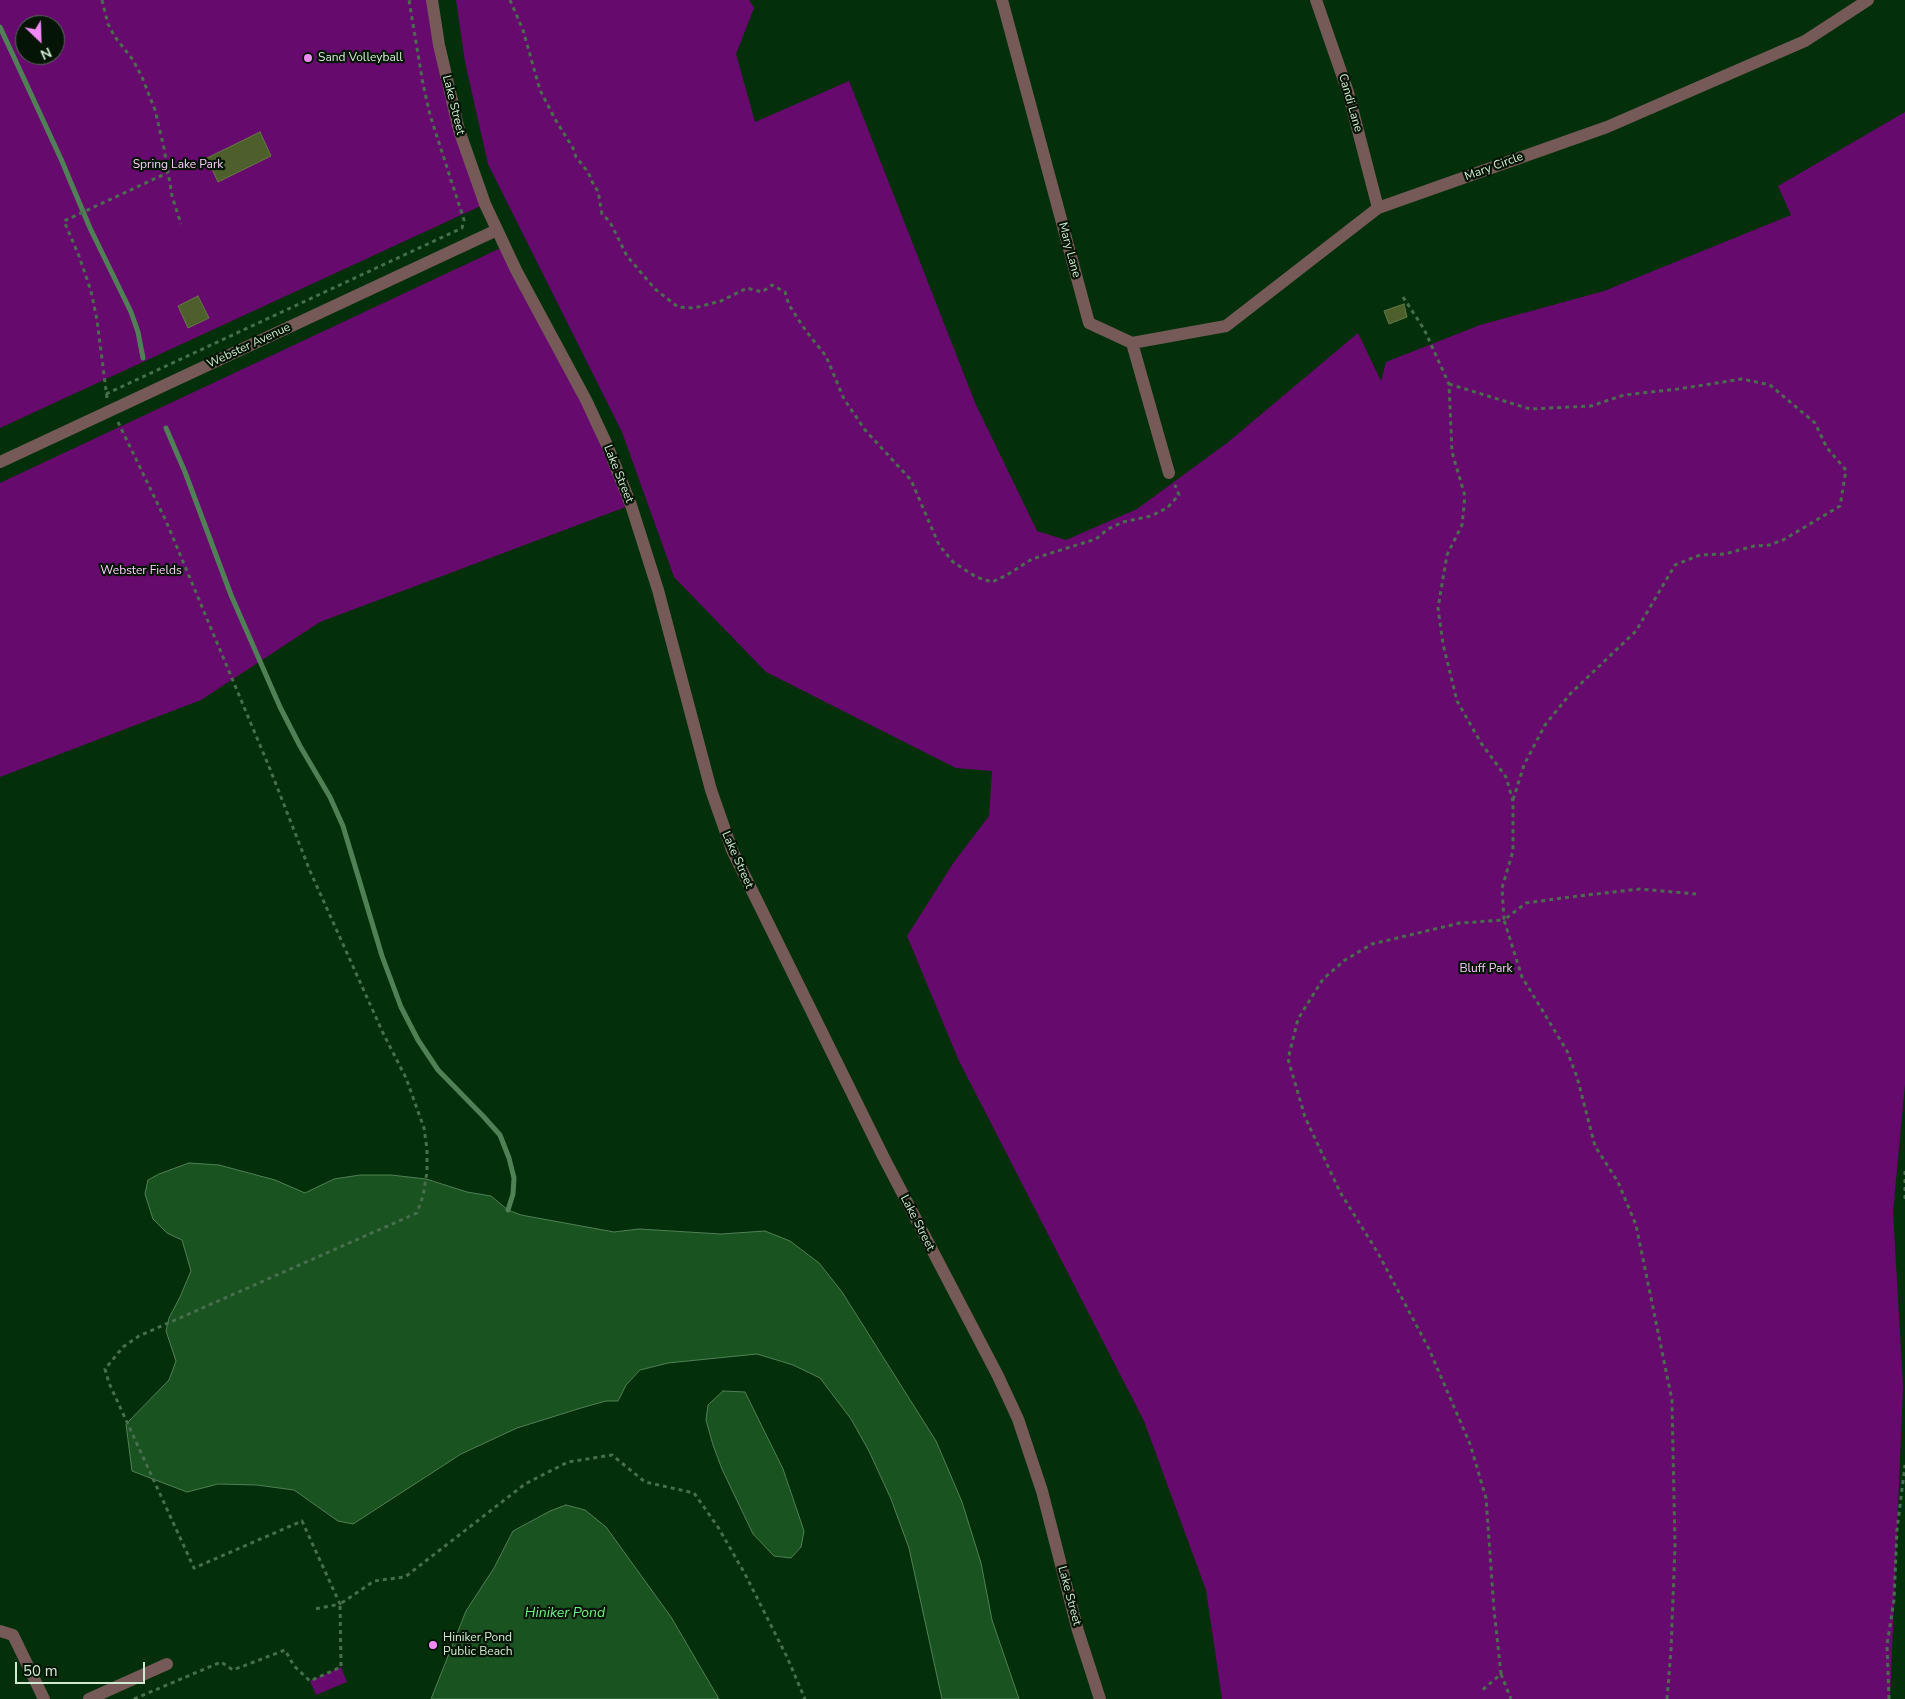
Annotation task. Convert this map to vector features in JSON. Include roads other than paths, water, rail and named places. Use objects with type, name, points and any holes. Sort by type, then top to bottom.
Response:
[{"type":"street","name":"Lake Street","points":[[432,0],[439,45],[459,130],[478,186],[516,270],[586,400],[608,446],[631,505],[658,590],[711,790],[732,850],[884,1156],[998,1376],[1018,1419],[1042,1491],[1078,1631],[1100,1699]]},
{"type":"street","name":"Mary Lane","points":[[1002,0],[1089,323],[1132,343]]},
{"type":"street","name":"Candi Lane","points":[[1316,0],[1348,92],[1378,208]]},
{"type":"street","name":"Mary Circle","points":[[1132,343],[1226,326],[1378,208],[1607,127],[1805,41],[1868,0]]},
{"type":"street","name":"Webster Avenue","points":[[0,462],[497,230]]},
{"type":"street","points":[[1132,343],[1169,473]]},
{"type":"street","points":[[0,1631],[13,1635],[44,1699]]},
{"type":"street","points":[[89,1699],[167,1664]]},
{"type":"water","points":[[189,1163],[219,1165],[275,1180],[305,1193],[334,1179],[360,1175],[391,1175],[426,1179],[467,1192],[491,1196],[508,1210],[521,1215],[614,1232],[639,1229],[721,1234],[765,1231],[790,1241],[819,1263],[842,1292],[936,1441],[962,1502],[981,1563],[992,1620],[1019,1699],[942,1699],[909,1548],[891,1499],[869,1451],[851,1419],[820,1378],[793,1365],[757,1354],[668,1363],[640,1370],[626,1385],[618,1401],[606,1401],[517,1428],[461,1454],[353,1524],[338,1521],[294,1490],[257,1485],[218,1484],[187,1492],[132,1471],[126,1424],[169,1380],[176,1361],[166,1331],[169,1318],[191,1271],[182,1240],[167,1233],[153,1219],[145,1194],[148,1180]]},
{"type":"water","points":[[723,1391],[745,1392],[783,1469],[804,1531],[801,1547],[791,1558],[774,1556],[753,1534],[722,1469],[706,1420],[708,1405]]},
{"type":"water","name":"Hiniker Pond","points":[[566,1505],[585,1510],[606,1527],[671,1617],[719,1699],[431,1699],[466,1611],[494,1568],[513,1531],[550,1511]]},
{"type":"waterway","points":[[0,27],[61,159],[90,228],[131,312],[138,332],[143,358]]},
{"type":"waterway","points":[[166,428],[185,472],[231,595],[280,707],[330,797],[343,826],[382,956],[401,1007],[418,1040],[438,1070],[500,1135],[514,1178],[513,1194],[508,1210]]},
{"type":"place","name":"Sand Volleyball","points":[[308,58]]},
{"type":"place","name":"Hiniker Pond Public Beach","points":[[433,1645]]},
{"type":"park label","name":"Spring Lake Park","points":[[178,165]]},
{"type":"park label","name":"Webster Fields","points":[[141,571]]},
{"type":"park label","name":"Bluff Park","points":[[1486,969]]}]
